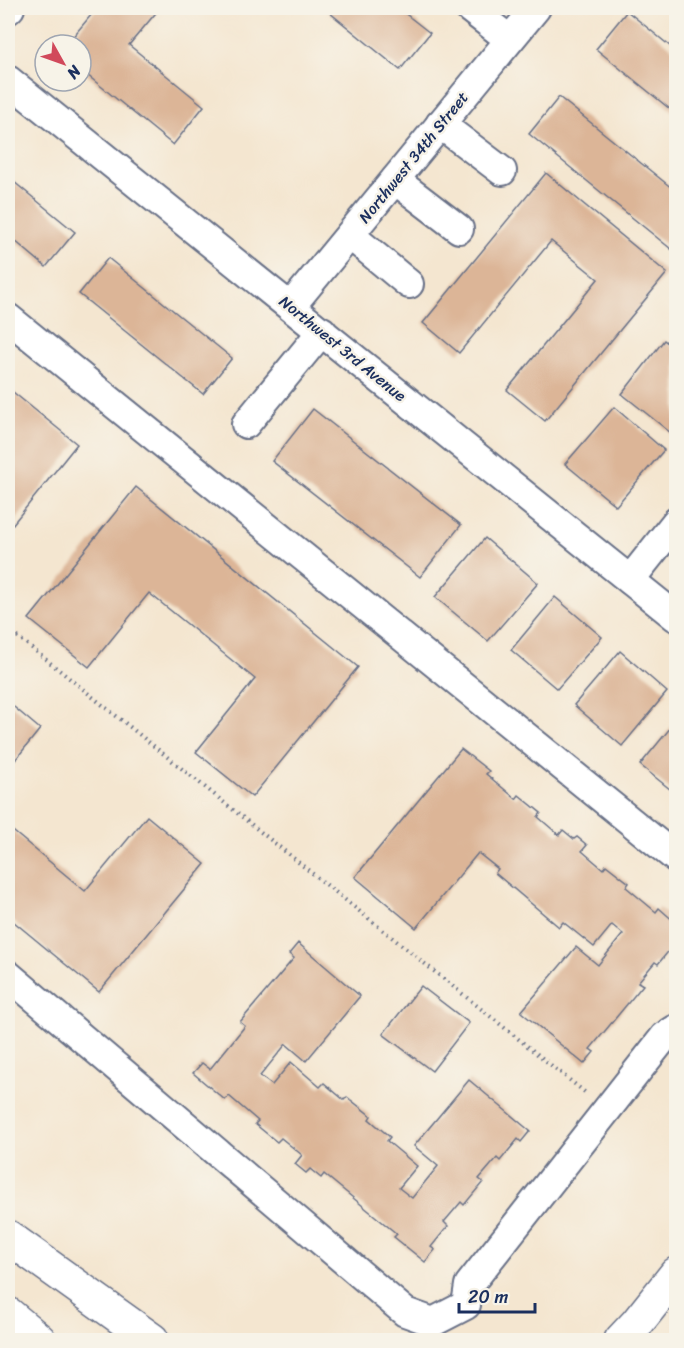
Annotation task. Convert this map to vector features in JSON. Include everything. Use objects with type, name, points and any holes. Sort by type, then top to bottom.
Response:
[{"type":"highway","points":[[8,1237],[152,1341]]},
{"type":"highway","points":[[621,1341],[676,1274]]},
{"type":"highway","points":[[8,1314],[39,1341]]},
{"type":"street","points":[[469,8],[509,39]]},
{"type":"street","name":"Northwest 34th Street","points":[[291,306],[536,8]]},
{"type":"street","name":"Northwest 3rd Avenue","points":[[8,80],[676,617]]},
{"type":"street","points":[[441,124],[502,171]]},
{"type":"street","points":[[395,180],[459,229]]},
{"type":"street","points":[[350,235],[409,284]]},
{"type":"street","points":[[8,318],[676,858]]},
{"type":"street","points":[[246,424],[322,331]]},
{"type":"street","points":[[630,579],[676,522]]},
{"type":"street","points":[[8,975],[405,1312],[433,1322],[466,1305],[469,1285],[665,1036],[676,1029]]},
{"type":"path","points":[[8,629],[607,1110]]},
{"type":"building","points":[[97,8],[160,8],[129,45],[204,106],[173,145],[93,80],[93,33],[76,33]]},
{"type":"building","points":[[324,8],[398,8],[430,33],[400,70]]},
{"type":"building","points":[[627,11],[676,51],[676,114],[596,49]]},
{"type":"building","points":[[559,97],[673,189],[676,184],[676,253],[529,134]]},
{"type":"building","points":[[546,173],[667,273],[545,421],[507,390],[598,279],[551,241],[459,353],[423,323]]},
{"type":"building","points":[[8,177],[75,232],[46,267],[8,235]]},
{"type":"building","points":[[108,258],[232,358],[203,394],[79,294]]},
{"type":"building","points":[[664,340],[676,350],[676,437],[622,394]]},
{"type":"building","points":[[8,388],[77,444],[8,530]]},
{"type":"building","points":[[614,407],[664,450],[616,506],[565,464]]},
{"type":"building","points":[[313,409],[461,525],[420,577],[272,461]]},
{"type":"building","points":[[136,487],[358,667],[252,797],[196,752],[255,679],[149,593],[89,667],[29,619]]},
{"type":"building","points":[[485,538],[538,583],[488,641],[435,597]]},
{"type":"building","points":[[555,597],[602,637],[557,689],[511,650]]},
{"type":"building","points":[[620,651],[667,692],[622,746],[574,705]]},
{"type":"building","points":[[8,702],[40,729],[8,769]]},
{"type":"building","points":[[676,721],[676,794],[640,765]]},
{"type":"building","points":[[461,749],[489,771],[486,774],[516,799],[519,795],[541,813],[538,817],[559,835],[563,830],[574,839],[577,837],[587,845],[582,851],[603,869],[606,865],[629,883],[626,887],[656,912],[659,908],[676,923],[676,942],[658,964],[655,962],[638,982],[643,985],[590,1049],[594,1052],[584,1064],[521,1012],[576,947],[598,965],[623,934],[612,925],[594,947],[563,922],[559,927],[495,873],[498,869],[478,853],[416,928],[355,877]]},
{"type":"building","points":[[147,816],[205,864],[99,992],[8,917],[8,827],[85,891]]},
{"type":"building","points":[[298,943],[360,996],[306,1061],[286,1044],[260,1076],[272,1085],[291,1062],[320,1087],[324,1083],[344,1100],[347,1097],[371,1116],[369,1119],[390,1137],[387,1141],[417,1166],[399,1188],[412,1198],[438,1166],[414,1146],[469,1080],[530,1131],[521,1142],[518,1139],[500,1161],[497,1158],[479,1179],[483,1182],[464,1205],[461,1202],[444,1222],[448,1226],[431,1247],[435,1250],[425,1262],[394,1237],[397,1234],[324,1174],[321,1178],[310,1169],[306,1173],[295,1164],[302,1155],[281,1138],[277,1142],[255,1124],[258,1121],[229,1096],[225,1100],[193,1073],[202,1063],[210,1069],[245,1026],[240,1022],[294,958],[289,954]]},
{"type":"building","points":[[421,986],[469,1023],[432,1071],[383,1034]]}]
